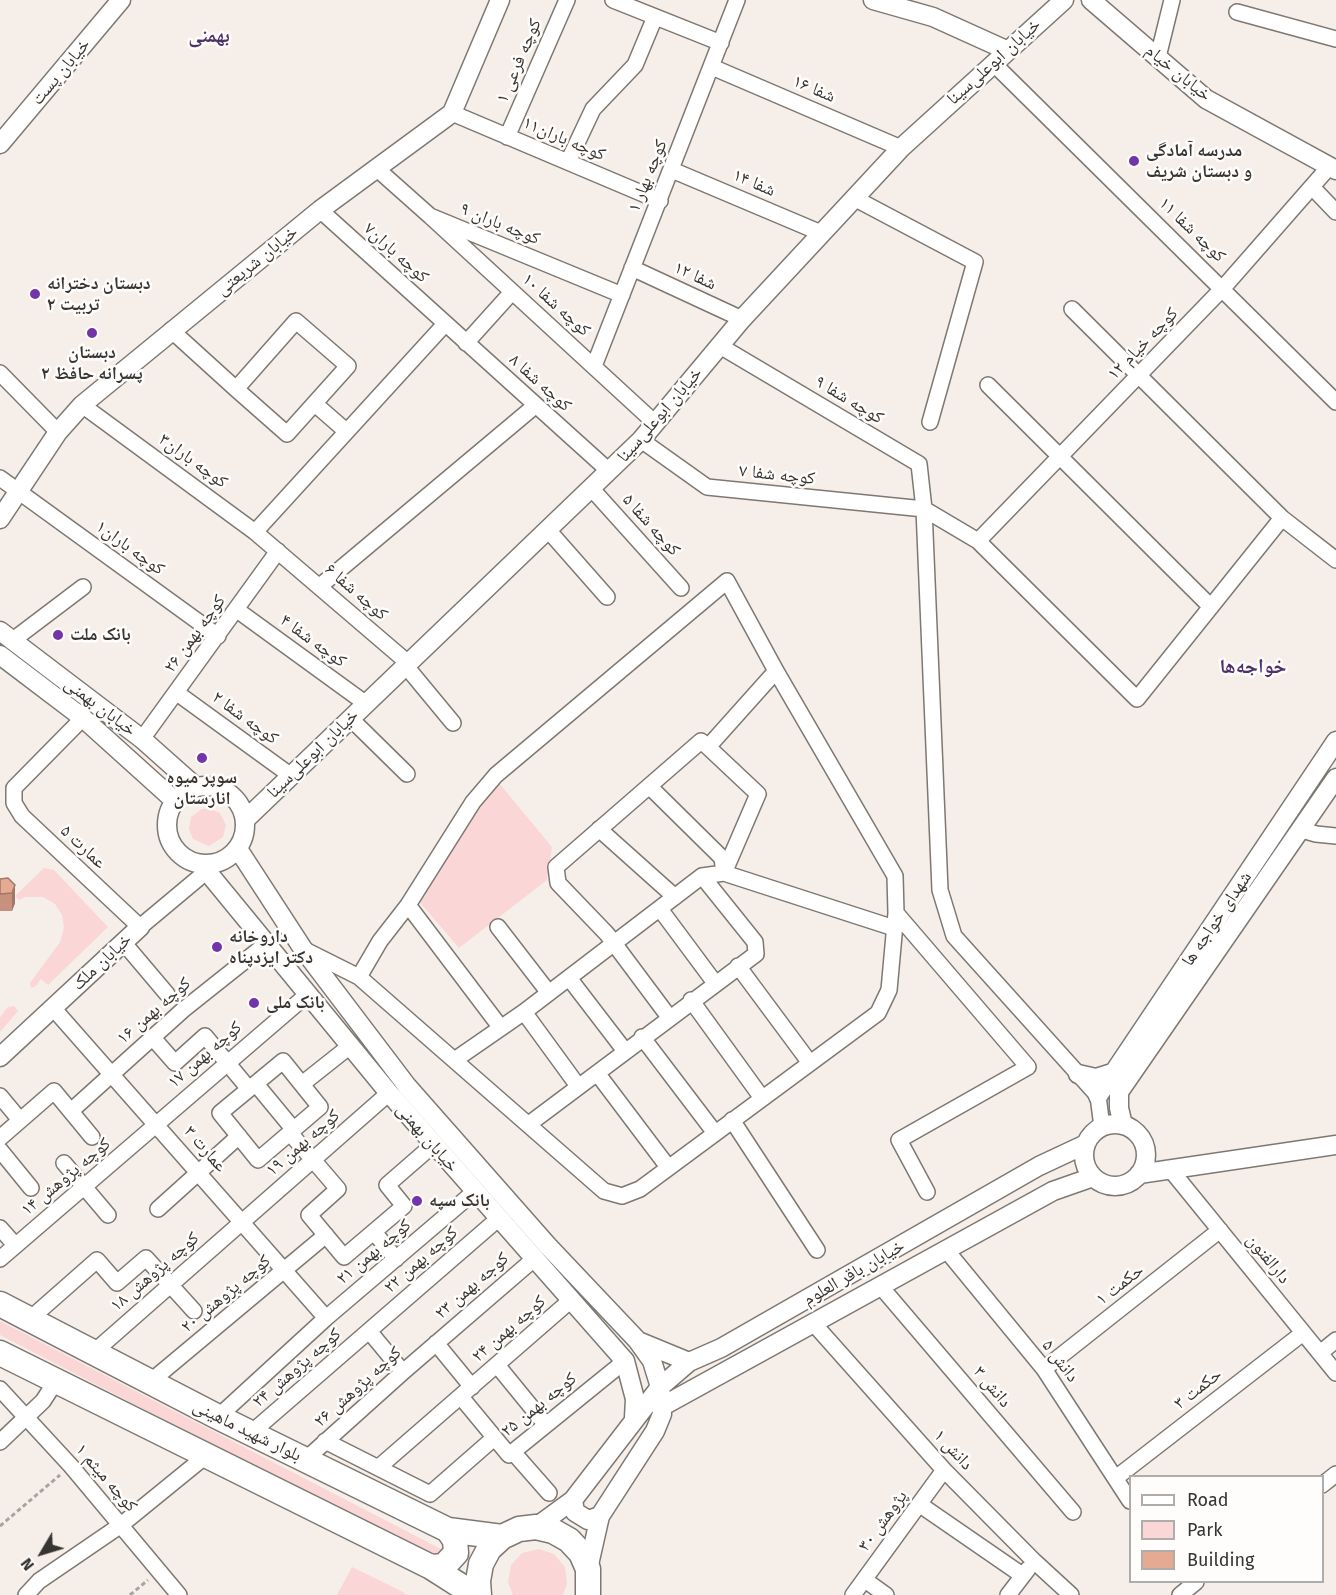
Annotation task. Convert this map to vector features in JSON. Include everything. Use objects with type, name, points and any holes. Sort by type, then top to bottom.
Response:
[{"type":"main road","name":"بلوار شهید ماهینی","points":[[0,1304],[218,1417],[448,1530],[502,1537]]},
{"type":"main road","points":[[1,1355],[431,1567],[475,1595]]},
{"type":"main road","points":[[479,1595],[478,1581],[481,1564],[489,1549],[502,1537],[519,1530],[536,1527],[553,1531],[569,1540],[581,1553],[593,1586]]},
{"type":"main road","points":[[431,1567],[444,1566],[456,1553],[455,1540],[448,1530]]},
{"type":"street","name":"خیابان پست","points":[[0,144],[121,0]]},
{"type":"street","points":[[452,113],[500,0]]},
{"type":"street","name":"کوچه فرعی ۱","points":[[507,137],[567,0]]},
{"type":"street","points":[[613,0],[721,43]]},
{"type":"street","name":"کوچه بهار ۱","points":[[594,366],[737,0]]},
{"type":"street","points":[[873,0],[933,16],[1006,50]]},
{"type":"street","name":"خیابان ابوعلی‌سینا","points":[[245,820],[641,440],[742,320],[901,148],[1006,50],[1064,0]]},
{"type":"street","name":"خیابان خیام","points":[[1091,0],[1206,99],[1333,169]]},
{"type":"street","points":[[1158,57],[1172,0]]},
{"type":"street","points":[[1237,12],[1336,39]]},
{"type":"street","points":[[568,162],[593,109],[635,65],[655,17]]},
{"type":"street","name":"کوچه شفا ۱۱","points":[[993,63],[1336,402]]},
{"type":"street","name":"شفا ۱۶","points":[[712,67],[901,148]]},
{"type":"street","name":"کوچه باران۱۱","points":[[452,113],[660,201]]},
{"type":"street","name":"خیابان شریعتی","points":[[0,519],[58,432],[82,405],[320,210],[452,113]]},
{"type":"street","name":"کوچه باران ۹","points":[[376,168],[430,216],[622,295]]},
{"type":"street","name":"کوچه خیام ۱۲","points":[[978,541],[1139,377],[1223,288],[1312,187],[1333,169]]},
{"type":"street","name":"شفا ۱۴","points":[[672,170],[821,233]]},
{"type":"street","points":[[1312,187],[1336,212]]},
{"type":"street","points":[[854,198],[975,262],[930,422]]},
{"type":"street","name":"کوچه باران۷","points":[[320,210],[445,324]]},
{"type":"street","name":"کوچه شفا ۱۰","points":[[430,216],[655,423]]},
{"type":"street","name":"شفا ۱۲","points":[[632,268],[742,320]]},
{"type":"street","points":[[466,343],[513,292]]},
{"type":"street","points":[[1072,309],[1282,518],[1336,560]]},
{"type":"street","points":[[171,330],[236,389],[286,434],[348,366],[296,321],[236,389]]},
{"type":"street","points":[[255,532],[445,324]]},
{"type":"street","name":"کوچه شفا ۸","points":[[445,324],[609,471]]},
{"type":"street","name":"کوچه شفا ۹","points":[[720,346],[919,464],[924,509]]},
{"type":"street","points":[[0,373],[58,432]]},
{"type":"street","points":[[988,386],[1211,607]]},
{"type":"street","points":[[315,404],[346,431]]},
{"type":"street","name":"کوچه باران۳","points":[[82,405],[278,551]]},
{"type":"street","points":[[320,586],[536,405]]},
{"type":"street","name":"کوچه شفا ۷","points":[[641,440],[708,487],[924,509]]},
{"type":"street","name":"کوچه باران۱","points":[[0,478],[218,636]]},
{"type":"street","name":"کوچه شفا ۵","points":[[591,488],[681,588]]},
{"type":"street","points":[[924,509],[978,541],[1137,699],[1282,518]]},
{"type":"street","points":[[924,509],[940,890],[954,936],[1098,1096],[1102,1127]]},
{"type":"street","points":[[548,530],[607,597]]},
{"type":"street","name":"کوچه شفا ۶","points":[[278,551],[406,664],[453,723]]},
{"type":"street","name":"کوچه بهمن ۲۶","points":[[142,739],[278,551]]},
{"type":"street","points":[[303,949],[359,977],[456,1059],[604,1191],[622,1196],[640,1189],[878,1013],[890,990],[895,920],[895,876],[776,671],[727,580],[496,775],[473,802],[408,904],[380,941],[359,977]]},
{"type":"street","points":[[6,636],[83,587]]},
{"type":"street","name":"کوچه شفا ۴","points":[[237,610],[365,703]]},
{"type":"street","name":"خیابان بهمنی","points":[[6,636],[142,739],[196,787]]},
{"type":"street","name":"خیابان بهمنی","points":[[0,655],[82,718],[175,801]]},
{"type":"street","points":[[708,747],[776,671]]},
{"type":"street","name":"کوچه شفا ۲","points":[[177,693],[290,775]]},
{"type":"street","name":"عمارت ۵","points":[[82,718],[14,788],[14,803],[22,816],[140,927]]},
{"type":"street","points":[[350,718],[407,774]]},
{"type":"street","points":[[669,1017],[613,944],[608,934],[558,884],[556,867],[701,741],[758,794],[724,873]]},
{"type":"street","name":"شهدای خواجه ها","points":[[1098,1096],[1336,741]]},
{"type":"street","name":"شهدای خواجه ها","points":[[1123,1125],[1119,1108],[1119,1092],[1336,778]]},
{"type":"street","points":[[648,786],[722,858],[724,873]]},
{"type":"street","points":[[196,787],[218,788],[228,792],[236,800],[245,820],[245,832],[238,849],[224,860],[204,867],[180,854],[172,845],[167,823],[175,801],[196,787]]},
{"type":"street","points":[[599,829],[675,897]]},
{"type":"street","points":[[1302,830],[1336,836]]},
{"type":"street","name":"خیابان بهمنی","points":[[238,849],[303,949],[407,1086],[548,1246],[637,1340],[652,1362],[660,1387],[662,1407]]},
{"type":"street","name":"خیابان بهمنی","points":[[204,867],[389,1093],[625,1361],[635,1400],[634,1417]]},
{"type":"street","name":"خیابان ملک","points":[[0,1057],[123,942],[176,896],[204,867]]},
{"type":"street","points":[[456,1059],[524,1012],[702,876],[724,873],[895,920],[1028,1067],[899,1140],[927,1192]]},
{"type":"street","points":[[529,1124],[691,1000],[756,954],[754,942],[702,876]]},
{"type":"street","points":[[408,904],[501,1028]]},
{"type":"street","points":[[660,909],[715,983]]},
{"type":"street","points":[[498,927],[549,993]]},
{"type":"street","points":[[123,942],[167,994]]},
{"type":"street","name":"کوچه بهمن ۱۶","points":[[71,1111],[153,1038],[266,944]]},
{"type":"street","points":[[738,966],[810,1063]]},
{"type":"street","points":[[569,978],[625,1051]]},
{"type":"street","name":"کوچه بهمن ۱۷","points":[[157,1124],[227,1061],[308,994]]},
{"type":"street","points":[[691,1000],[762,1098]]},
{"type":"street","name":"عمارت ۳","points":[[53,1008],[326,1318]]},
{"type":"street","points":[[524,1012],[578,1086]]},
{"type":"street","points":[[153,1038],[175,1063],[205,1036],[253,1086],[338,1190],[309,1215],[344,1257],[405,1206],[387,1185],[434,1145]]},
{"type":"street","points":[[642,1037],[715,1133]]},
{"type":"street","points":[[302,1084],[350,1046]]},
{"type":"street","points":[[283,1061],[302,1084],[320,1107],[258,1160],[220,1113],[283,1061]]},
{"type":"street","points":[[597,1072],[668,1167]]},
{"type":"street","points":[[1078,1074],[1096,1078],[1105,1077],[1114,1072]]},
{"type":"street","points":[[0,1138],[54,1091],[92,1137]]},
{"type":"street","name":"کوچه بهمن ۱۹","points":[[242,1222],[389,1093]]},
{"type":"street","points":[[0,1096],[20,1120]]},
{"type":"street","points":[[732,1120],[817,1250]]},
{"type":"street","name":"کوچه پژوهش ۱۴","points":[[0,1258],[157,1124]]},
{"type":"street","points":[[1123,1125],[1139,1137],[1144,1145],[1144,1165],[1132,1181],[1112,1186],[1093,1177],[1084,1159],[1086,1144],[1095,1131],[1102,1127],[1123,1125]]},
{"type":"street","points":[[158,1209],[239,1136]]},
{"type":"street","name":"خیابان باقر العلوم","points":[[536,1527],[573,1500],[634,1417],[660,1387],[689,1362],[722,1348],[1039,1166],[1086,1144]]},
{"type":"street","points":[[1139,1174],[1336,1145]]},
{"type":"street","points":[[3,1160],[31,1188]]},
{"type":"street","points":[[64,1162],[108,1215]]},
{"type":"street","name":"دارالفنون","points":[[1170,1170],[1336,1373]]},
{"type":"street","name":"خیابان باقر العلوم","points":[[662,1407],[882,1288],[1053,1191],[1093,1177]]},
{"type":"street","name":"کوچه بهمن ۲۱","points":[[218,1417],[326,1318],[474,1192]]},
{"type":"street","name":"کوچه بهمن ۲۲","points":[[369,1331],[498,1219]]},
{"type":"street","name":"کوچه پژوهش ۱۸","points":[[94,1352],[242,1222]]},
{"type":"street","points":[[0,1228],[15,1245]]},
{"type":"street","name":"حکمت ۱","points":[[1044,1370],[1220,1230]]},
{"type":"street","points":[[374,1232],[396,1259]]},
{"type":"street","name":"کوچه پژوهش ۲۰","points":[[150,1382],[326,1235]]},
{"type":"street","name":"دانش ۵","points":[[947,1251],[1044,1370],[1129,1498]]},
{"type":"street","points":[[30,1319],[97,1260],[117,1283],[147,1258],[194,1311]]},
{"type":"street","name":"کوجه بهمن ۲۳","points":[[436,1343],[534,1259]]},
{"type":"street","name":"دانش ۳","points":[[882,1288],[1072,1512]]},
{"type":"street","name":"کوچه بهمن ۲۴","points":[[379,1467],[571,1300]]},
{"type":"street","name":"دانش ۱","points":[[814,1324],[944,1470],[1071,1595]]},
{"type":"street","points":[[369,1331],[403,1372]]},
{"type":"street","name":"کوچه پژوهش ۲۴","points":[[250,1433],[369,1331]]},
{"type":"street","name":"حکمت ۳","points":[[1117,1477],[1303,1333]]},
{"type":"street","points":[[637,1340],[689,1362]]},
{"type":"street","points":[[1320,1353],[1336,1340]]},
{"type":"street","name":"کوچه پژوهش ۲۶","points":[[305,1460],[436,1343]]},
{"type":"street","name":"کوچه بهمن ۲۵","points":[[436,1343],[494,1438],[509,1455],[625,1361]]},
{"type":"street","points":[[496,1365],[546,1425]]},
{"type":"street","points":[[0,1442],[43,1401],[56,1381]]},
{"type":"street","name":"کوچه میثم ۱","points":[[0,1389],[70,1466],[179,1595]]},
{"type":"street","points":[[593,1586],[600,1516],[655,1431],[662,1407]]},
{"type":"street","points":[[325,1441],[430,1494],[494,1438]]},
{"type":"street","points":[[513,1452],[549,1493]]},
{"type":"street","points":[[26,1595],[39,1581],[121,1525],[207,1455]]},
{"type":"street","name":"پژوهش ۳۰","points":[[853,1595],[944,1470]]},
{"type":"street","points":[[1324,1484],[1336,1474]]},
{"type":"street","points":[[573,1500],[576,1512],[588,1520],[600,1516]]},
{"type":"street","points":[[919,1504],[1022,1575]]},
{"type":"street","points":[[1008,1595],[1034,1561]]},
{"type":"street","points":[[865,1580],[886,1595]]},
{"type":"path","points":[[0,1526],[70,1466]]},
{"type":"path","points":[[130,1595],[158,1571]]},
{"type":"green space","points":[[499,783],[552,847],[547,880],[459,948],[417,899],[481,805]]},
{"type":"green space","points":[[208,808],[220,813],[226,825],[223,837],[209,846],[193,839],[189,829],[191,817],[202,809]]},
{"type":"green space","points":[[44,868],[54,870],[108,927],[48,985],[41,979],[36,986],[31,988],[30,983],[60,942],[64,928],[62,915],[55,904],[43,897],[25,897],[19,900],[15,896]]},
{"type":"green space","points":[[14,1006],[18,1011],[0,1032],[0,1017],[8,1007]]},
{"type":"green space","points":[[0,1321],[441,1549],[442,1553],[434,1559],[0,1335]]},
{"type":"green space","points":[[539,1549],[554,1554],[565,1567],[567,1584],[564,1592],[562,1595],[513,1595],[508,1582],[511,1565],[522,1553]]},
{"type":"green space","points":[[352,1567],[397,1589],[408,1595],[337,1595]]},
{"type":"building","points":[[8,878],[15,885],[12,893],[0,894],[0,879]]},
{"type":"place","name":"مدرسه آمادگی و دبستان شریف","points":[[1134,161]]},
{"type":"place","name":"دبستان دخترانه تربیت ۲","points":[[35,294]]},
{"type":"place","name":"دبستان پسرانه حافظ ۲","points":[[92,333]]},
{"type":"place","name":"بانک ملت","points":[[58,635]]},
{"type":"place","name":"سوپر میوه انارستان","points":[[202,758]]},
{"type":"place","name":"داروخانه دکتر ایزدپناه","points":[[217,947]]},
{"type":"place","name":"بانک ملی","points":[[254,1003]]},
{"type":"place","name":"بانک سپه","points":[[417,1201]]},
{"type":"district","name":"بهمنی","points":[[209,36]]},
{"type":"district","name":"خواجه‌ها","points":[[1253,667]]}]
